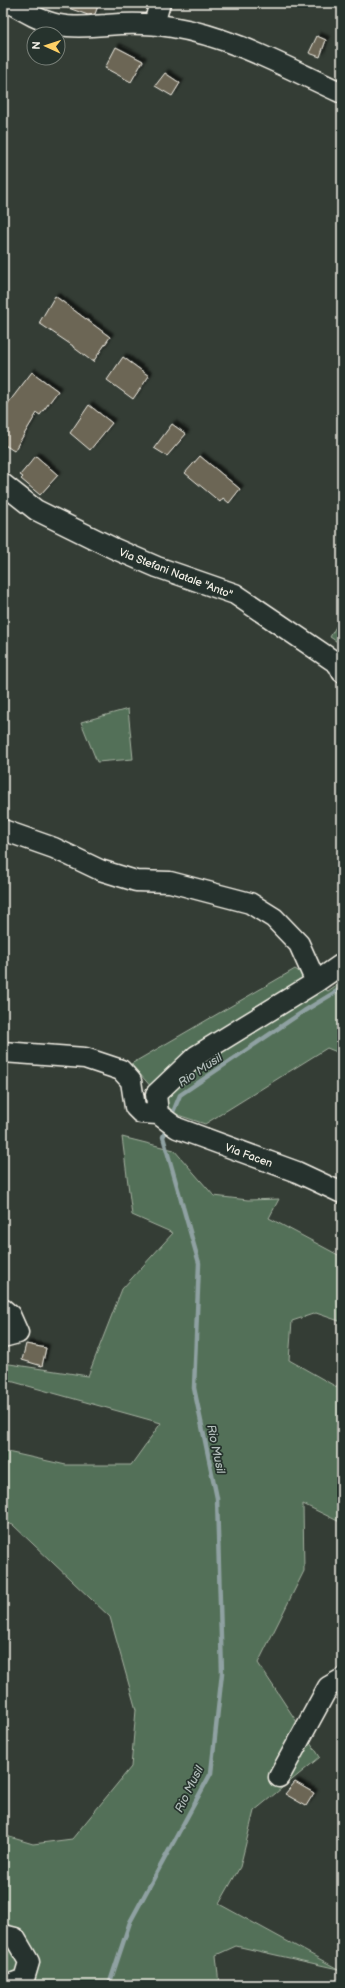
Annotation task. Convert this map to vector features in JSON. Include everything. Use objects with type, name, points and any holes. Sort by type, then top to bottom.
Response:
[{"type":"street","points":[[10,3],[26,12],[60,25],[75,26],[132,23],[154,24],[192,31],[234,43],[342,94]]},
{"type":"street","points":[[154,24],[160,3]]},
{"type":"street","name":"Via Stefani Natale \"Anto\"","points":[[3,484],[36,510],[113,548],[157,567],[235,594],[338,664],[342,672]]},
{"type":"street","points":[[3,830],[54,848],[100,870],[136,881],[170,882],[250,903],[274,918],[299,944],[316,982]]},
{"type":"street","points":[[3,1052],[86,1058],[122,1070],[130,1081],[135,1107],[141,1113],[158,1114],[156,1094],[196,1056],[316,982],[342,964]]},
{"type":"street","name":"Via Facen","points":[[158,1114],[177,1128],[297,1172],[342,1193]]},
{"type":"street","points":[[3,1309],[10,1314],[18,1333],[3,1337]]},
{"type":"street","points":[[279,1777],[328,1687],[342,1679]]},
{"type":"street","points":[[3,1919],[9,1936],[29,1962],[24,1979],[8,1985]]},
{"type":"green space","points":[[342,616],[342,645],[330,637]]},
{"type":"green space","points":[[128,709],[133,759],[97,762],[81,722]]},
{"type":"green space","points":[[295,969],[328,991],[342,981],[342,1054],[327,1048],[205,1124],[175,1114],[131,1064]]},
{"type":"green space","points":[[122,1137],[174,1150],[214,1196],[248,1200],[279,1199],[269,1218],[342,1257],[342,1322],[316,1313],[292,1321],[289,1360],[342,1390],[342,1523],[303,1504],[304,1571],[258,1663],[320,1757],[254,1811],[240,1867],[219,1904],[338,1969],[236,1946],[216,1955],[219,1985],[3,1985],[3,1835],[33,1844],[72,1839],[131,1767],[136,1710],[110,1617],[13,1525],[3,1522],[3,1451],[66,1465],[131,1465],[161,1423],[3,1379],[3,1363],[88,1376],[122,1289],[173,1233],[132,1215]]},
{"type":"building","points":[[60,3],[99,3],[95,14],[88,15],[60,5]]},
{"type":"building","points":[[317,36],[326,40],[320,57],[309,53]]},
{"type":"building","points":[[116,47],[143,61],[131,82],[105,68]]},
{"type":"building","points":[[165,73],[180,83],[172,96],[155,86]]},
{"type":"building","points":[[55,296],[110,337],[93,362],[73,346],[39,323]]},
{"type":"building","points":[[123,357],[149,376],[133,399],[107,380]]},
{"type":"building","points":[[32,372],[58,391],[40,415],[37,413],[14,451],[3,444],[3,410]]},
{"type":"building","points":[[89,405],[112,423],[90,450],[70,433]]},
{"type":"building","points":[[172,424],[186,434],[167,456],[154,448]]},
{"type":"building","points":[[36,456],[58,475],[40,495],[21,479],[23,477],[20,475]]},
{"type":"building","points":[[200,456],[240,489],[229,503],[223,498],[220,502],[185,473]]},
{"type":"building","points":[[26,1344],[46,1348],[42,1366],[22,1360]]},
{"type":"building","points":[[295,1782],[314,1793],[306,1806],[285,1794]]},
{"type":"waterway","name":"Rio Musil","points":[[171,1117],[180,1095],[304,1011],[342,988]]},
{"type":"waterway","name":"Rio Musil","points":[[109,1985],[130,1922],[211,1773],[222,1673],[217,1498],[194,1388],[199,1263],[163,1137],[167,1128]]}]
